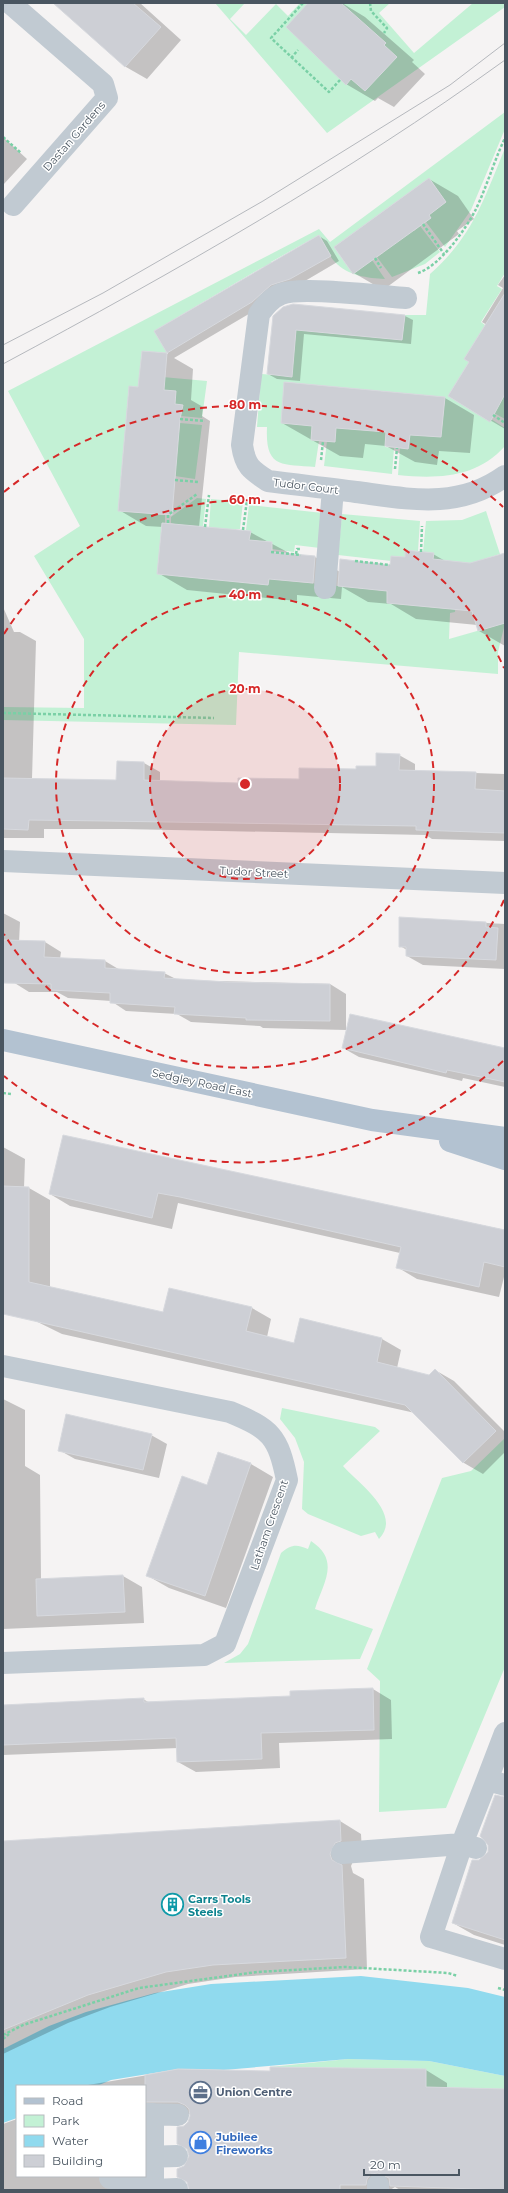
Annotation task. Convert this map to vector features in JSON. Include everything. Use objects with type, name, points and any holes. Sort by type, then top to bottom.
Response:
[{"type":"main road","name":"Sedgley Road East","points":[[3,1040],[401,1125],[505,1138]]},
{"type":"main road","name":"Sedgley Road East","points":[[401,1125],[505,1159]]},
{"type":"street","name":"Dastan Gardens","points":[[10,3],[103,84],[107,98],[13,205]]},
{"type":"street","name":"Tudor Court","points":[[406,298],[304,291],[282,294],[266,303],[259,314],[242,445],[245,461],[254,472],[268,482],[413,500],[441,500],[467,495],[495,483],[505,476]]},
{"type":"street","points":[[325,588],[333,489]]},
{"type":"street","name":"Tudor Street","points":[[3,861],[505,883]]},
{"type":"street","name":"Latham Crescent","points":[[3,1366],[230,1412],[258,1423],[272,1437],[282,1456],[287,1480],[225,1644],[204,1655],[3,1663]]},
{"type":"street","points":[[505,1733],[496,1783],[431,1937],[505,1959]]},
{"type":"street","points":[[342,1853],[469,1846]]},
{"type":"street","points":[[151,2174],[149,2124],[178,2115]]},
{"type":"street","points":[[151,2174],[177,2156]]},
{"type":"street","points":[[151,2174],[177,2189]]},
{"type":"street","points":[[110,2178],[120,2177]]},
{"type":"path","points":[[303,3],[270,38],[328,92],[340,80]]},
{"type":"path","points":[[370,3],[370,11],[387,28],[384,33]]},
{"type":"path","points":[[292,58],[298,50]]},
{"type":"path","points":[[416,274],[438,262],[476,210],[505,138]]},
{"type":"path","points":[[423,224],[444,254]]},
{"type":"path","points":[[493,415],[505,423]]},
{"type":"path","points":[[180,419],[206,421]]},
{"type":"path","points":[[321,464],[323,441]]},
{"type":"path","points":[[395,470],[397,448]]},
{"type":"path","points":[[175,480],[198,482]]},
{"type":"path","points":[[168,523],[168,515],[197,494]]},
{"type":"path","points":[[205,526],[209,495]]},
{"type":"path","points":[[243,530],[247,499]]},
{"type":"path","points":[[420,552],[422,523]]},
{"type":"path","points":[[3,713],[214,718]]},
{"type":"path","points":[[3,1093],[11,1094]]},
{"type":"path","points":[[3,2035],[30,2023],[140,1988],[257,1972],[345,1967],[448,1973],[462,1977]]},
{"type":"path","points":[[491,1986],[505,1990]]},
{"type":"path","points":[[3,2039],[13,2031]]},
{"type":"green space","points":[[215,3],[245,3],[230,19],[246,35],[276,4],[288,16],[300,3],[390,3],[379,13],[414,53],[473,3],[505,3],[505,7],[327,133]]},
{"type":"green space","points":[[505,112],[505,129],[471,210],[445,247],[426,222],[431,218],[429,215],[446,202],[429,178],[334,247],[350,270],[363,260],[367,264],[372,260],[385,279],[358,275],[340,267],[330,256],[319,235],[271,262],[275,269],[267,274],[263,267],[154,331],[167,353],[142,351],[140,375],[207,381],[202,418],[181,416],[182,405],[175,404],[176,391],[129,387],[118,511],[165,515],[165,523],[162,523],[157,574],[268,585],[269,579],[387,591],[387,603],[449,609],[433,559],[434,553],[423,552],[426,521],[462,520],[486,511],[500,554],[487,558],[457,575],[455,612],[450,613],[449,639],[505,623],[498,652],[498,674],[239,652],[236,725],[3,720],[3,707],[84,708],[84,639],[34,556],[80,526],[8,391],[319,229],[330,242]]},
{"type":"green space","points":[[505,148],[505,273],[497,286],[502,289],[481,322],[485,325],[464,359],[469,362],[448,396],[489,421],[491,419],[505,428],[505,446],[494,457],[482,465],[456,474],[427,477],[398,475],[400,448],[409,449],[410,435],[441,437],[445,397],[285,382],[281,423],[312,426],[311,440],[319,441],[315,467],[278,462],[269,451],[267,427],[257,427],[261,374],[292,376],[296,330],[402,340],[405,315],[426,315],[430,274],[445,260],[457,245],[476,216]]},
{"type":"green space","points":[[420,226],[440,252],[425,264],[392,277],[377,257],[383,253],[380,249],[412,227],[414,231]]},
{"type":"green space","points":[[505,384],[505,419],[494,413]]},
{"type":"green space","points":[[180,423],[202,425],[195,479],[175,476],[173,433],[179,433]]},
{"type":"green space","points":[[336,428],[386,432],[385,447],[394,448],[392,474],[324,466],[327,441],[335,442]]},
{"type":"green space","points":[[197,498],[206,499],[203,526],[199,526],[198,536],[174,533],[175,524],[171,523],[171,517]]},
{"type":"green space","points":[[211,499],[243,502],[240,529],[236,529],[235,539],[212,537],[213,528],[209,527]]},
{"type":"green space","points":[[249,505],[323,513],[320,548],[295,545],[294,552],[272,549],[272,542],[249,540],[251,531],[246,530]]},
{"type":"green space","points":[[342,514],[420,521],[418,551],[405,550],[405,557],[391,556],[391,561],[338,555]]},
{"type":"green space","points":[[282,1408],[375,1427],[380,1431],[343,1466],[368,1490],[382,1510],[386,1520],[385,1529],[379,1539],[375,1532],[361,1536],[308,1514],[302,1509],[304,1462],[295,1438],[280,1419]]},
{"type":"green space","points":[[505,1438],[505,1667],[446,1808],[379,1812],[380,1681],[367,1669],[442,1478],[471,1471]]},
{"type":"green space","points":[[311,1541],[320,1549],[328,1564],[325,1581],[315,1609],[373,1629],[360,1659],[224,1663],[240,1654],[248,1644],[281,1553],[291,1546],[301,1546],[308,1549]]},
{"type":"green space","points":[[348,2059],[429,2061],[505,2076],[505,2089],[426,2087],[426,2069],[270,2067]]},
{"type":"water","points":[[361,1976],[468,1988],[505,1997],[505,2076],[429,2061],[348,2059],[224,2070],[179,2069],[111,2080],[99,2085],[16,2085],[16,2118],[3,2123],[3,2049],[49,2026],[86,2012],[155,1993],[211,1984]]},
{"type":"building","points":[[53,3],[133,3],[161,27],[125,67]]},
{"type":"building","points":[[308,3],[341,3],[386,43],[384,45],[397,57],[365,91],[351,79],[346,85],[286,27]]},
{"type":"building","points":[[429,178],[446,202],[429,215],[431,218],[353,274],[334,247]]},
{"type":"building","points":[[319,235],[331,256],[290,279],[271,285],[252,302],[167,353],[154,331]]},
{"type":"building","points":[[505,293],[505,394],[490,422],[448,396],[469,362],[464,359]]},
{"type":"building","points":[[293,304],[405,315],[402,340],[296,330],[292,377],[267,374],[273,316],[283,307]]},
{"type":"building","points":[[142,351],[167,353],[164,390],[176,391],[175,404],[183,405],[180,419],[172,515],[118,511],[129,386],[138,387]]},
{"type":"building","points":[[284,382],[445,397],[441,437],[410,435],[408,449],[385,446],[386,432],[336,428],[335,442],[311,440],[312,426],[281,423]]},
{"type":"building","points":[[162,523],[251,531],[249,540],[272,542],[272,552],[315,556],[313,583],[269,579],[268,585],[157,574]]},
{"type":"building","points":[[405,550],[434,553],[433,559],[470,563],[505,553],[505,623],[478,631],[472,611],[387,603],[387,591],[338,586],[340,559],[390,565],[391,556],[405,557]]},
{"type":"building","points":[[376,753],[400,754],[399,770],[476,772],[475,789],[505,791],[505,833],[416,830],[416,826],[29,820],[28,830],[3,829],[3,778],[116,780],[117,761],[144,762],[144,780],[238,783],[238,778],[299,779],[299,768],[356,769],[356,766],[376,766]]},
{"type":"building","points":[[399,917],[486,922],[486,927],[498,928],[496,960],[406,956],[406,947],[399,947]]},
{"type":"building","points":[[3,940],[45,941],[44,957],[105,960],[105,968],[165,972],[164,978],[227,982],[330,984],[330,1021],[246,1020],[246,1018],[174,1014],[175,1007],[110,1003],[110,993],[51,990],[51,984],[3,983]]},
{"type":"building","points":[[350,1014],[505,1048],[505,1082],[447,1070],[446,1073],[342,1048]]},
{"type":"building","points":[[63,1135],[505,1230],[505,1267],[484,1262],[479,1287],[396,1268],[401,1247],[180,1197],[158,1193],[152,1218],[49,1194]]},
{"type":"building","points":[[3,1186],[29,1187],[29,1282],[163,1312],[169,1288],[252,1307],[246,1331],[294,1343],[300,1318],[382,1338],[377,1362],[429,1375],[435,1369],[496,1431],[463,1463],[405,1405],[3,1314]]},
{"type":"building","points":[[66,1414],[152,1434],[143,1470],[58,1451]]},
{"type":"building","points":[[218,1452],[251,1463],[205,1596],[146,1576],[182,1476],[207,1485]]},
{"type":"building","points":[[123,1575],[125,1612],[37,1616],[36,1579]]},
{"type":"building","points":[[373,1688],[374,1730],[261,1733],[262,1759],[177,1762],[176,1738],[3,1745],[3,1705],[144,1698],[144,1702],[290,1696],[290,1691]]},
{"type":"building","points":[[495,1795],[505,1797],[505,1940],[452,1923],[472,1860],[479,1860],[488,1852],[488,1845],[480,1836]]},
{"type":"building","name":"Carrs Tools Steels","points":[[340,1820],[341,1841],[335,1843],[330,1854],[332,1860],[342,1865],[346,1958],[213,1965],[166,1972],[88,1995],[3,2030],[3,1841]]},
{"type":"building","points":[[270,2067],[426,2069],[426,2087],[505,2089],[505,2190],[390,2186],[389,2178],[378,2173],[371,2174],[367,2179],[366,2185],[340,2185],[340,2190],[189,2190],[187,2182],[177,2177],[177,2169],[184,2166],[189,2156],[187,2149],[177,2144],[177,2127],[184,2126],[188,2122],[190,2116],[189,2109],[185,2105],[178,2102],[146,2102],[145,2075],[178,2069],[270,2071]]},
{"type":"tram line","points":[[3,345],[103,293],[263,201],[450,85],[505,43]]},
{"type":"tram line","points":[[3,364],[196,257],[322,182],[384,143],[505,60]]},
{"type":"place","name":"Carrs Tools Steels","points":[[173,1905]]},
{"type":"place","name":"Union Centre","points":[[201,2092]]},
{"type":"place","name":"Jubilee Fireworks","points":[[200,2143]]}]
